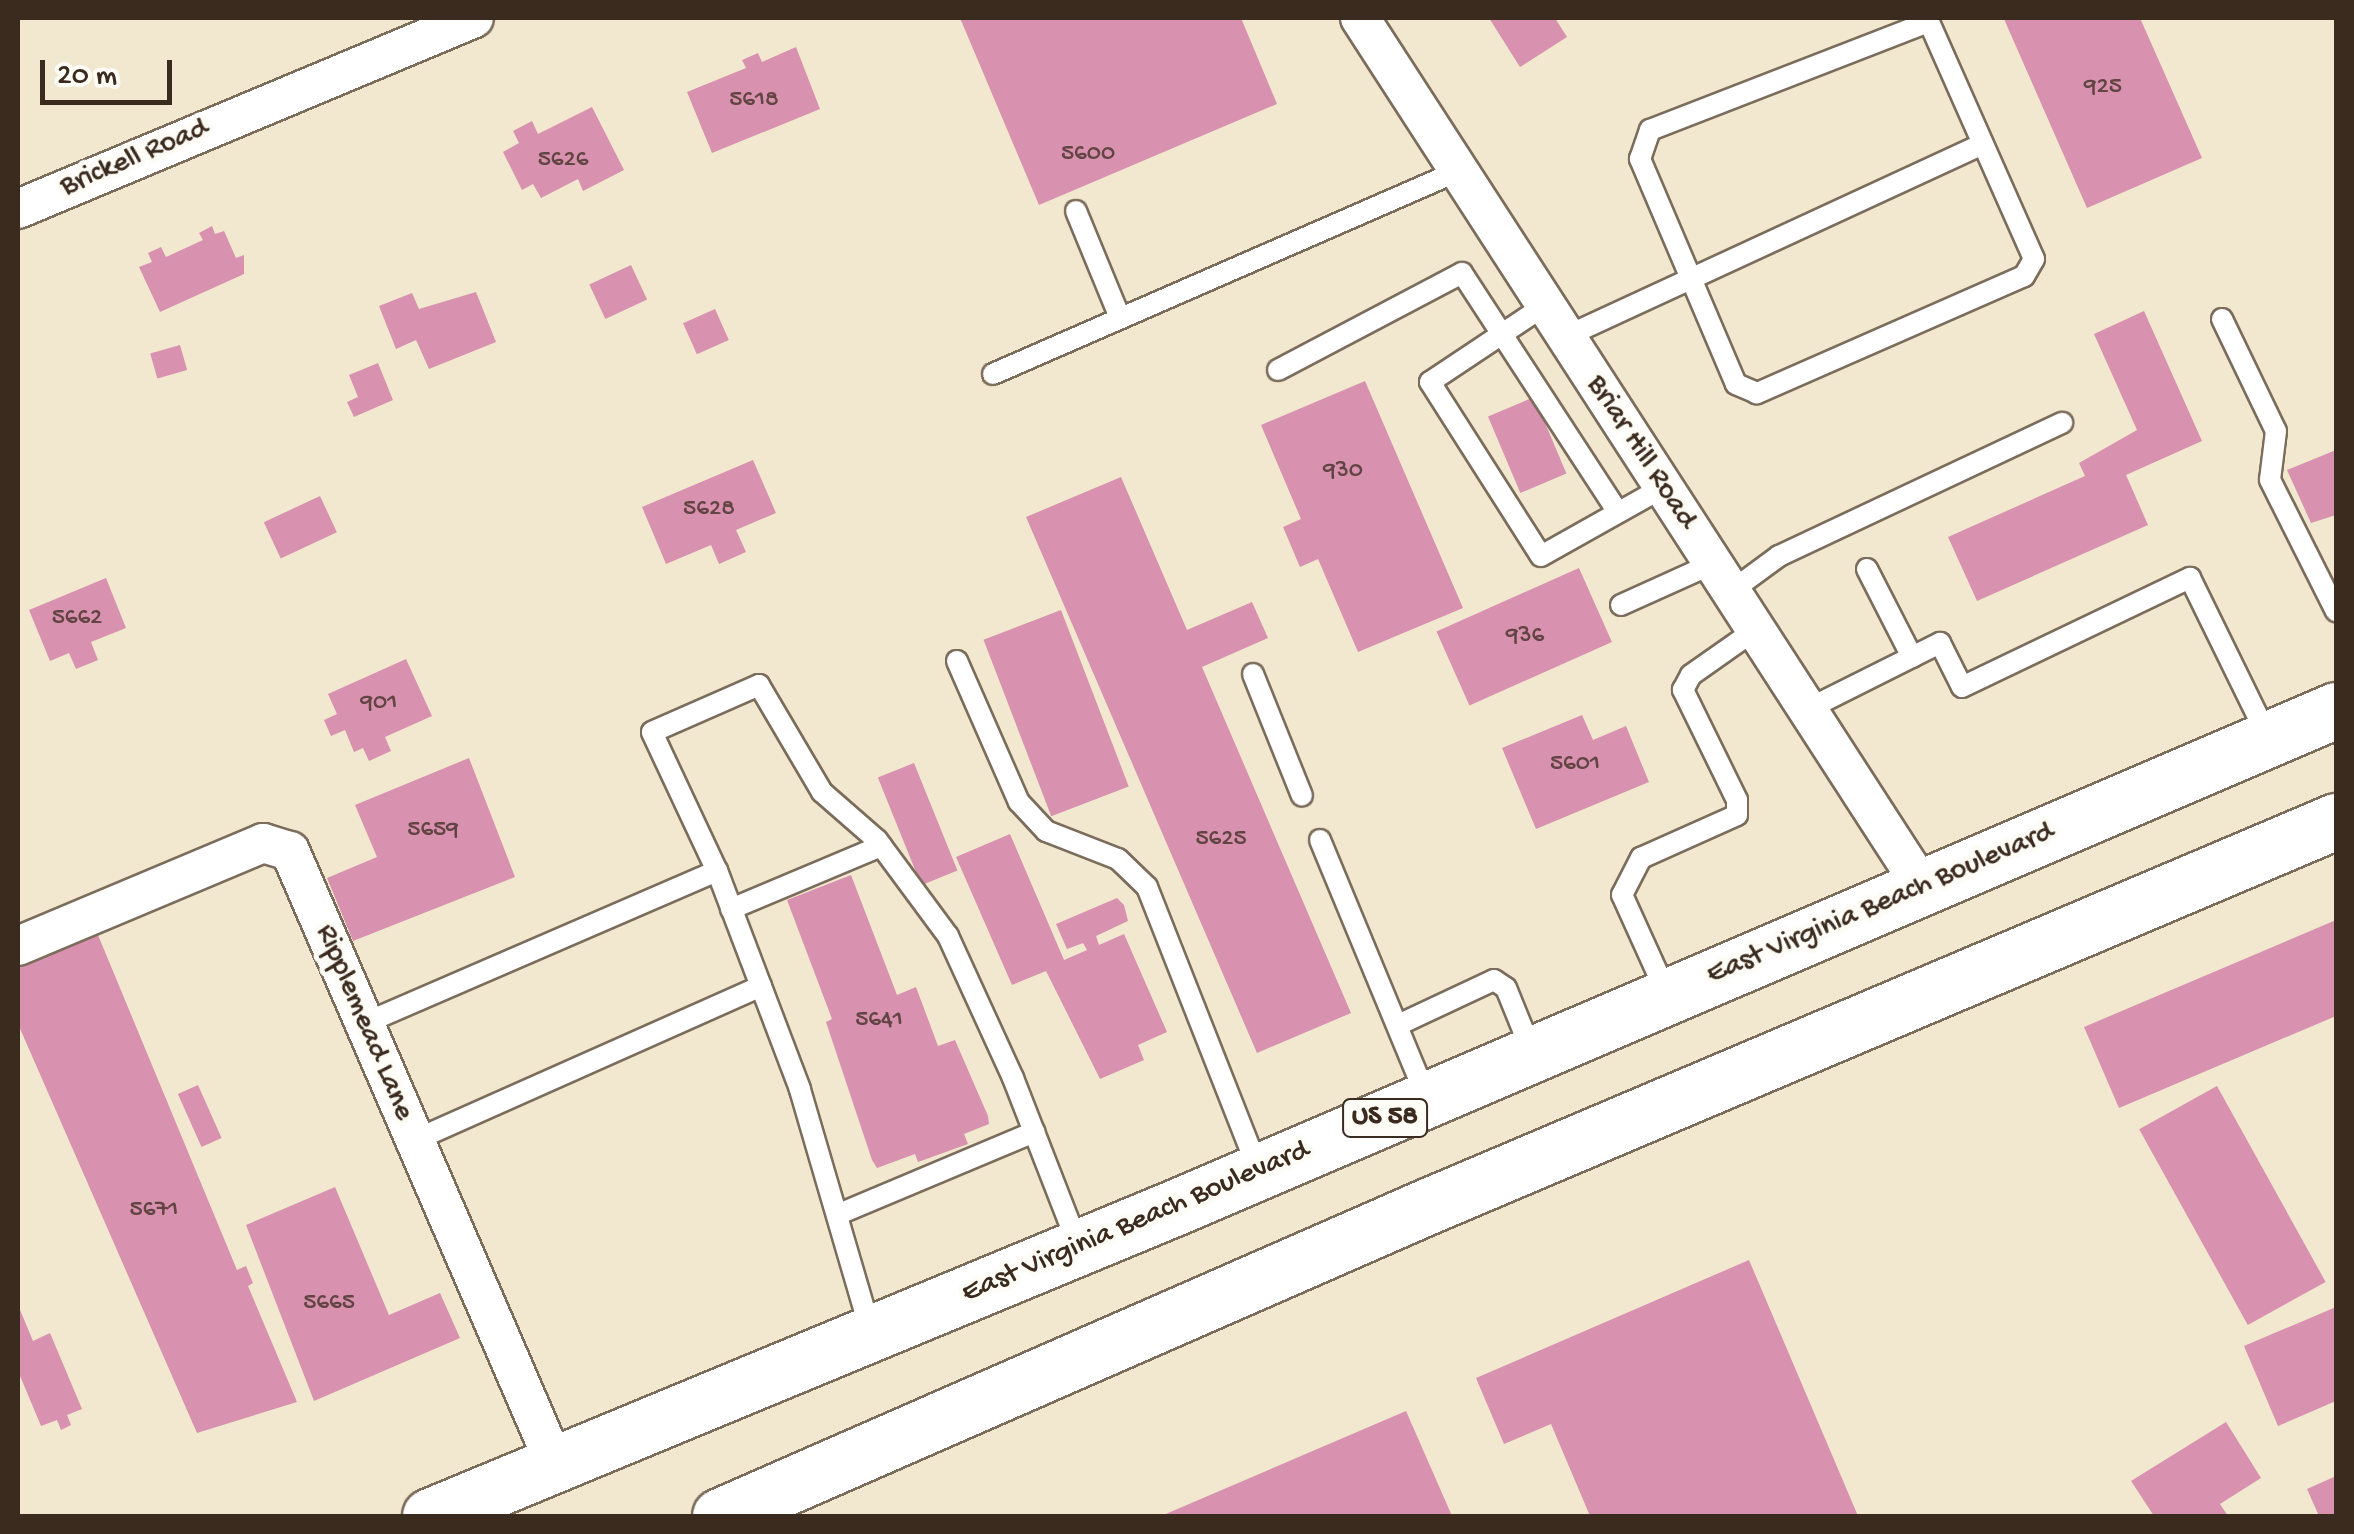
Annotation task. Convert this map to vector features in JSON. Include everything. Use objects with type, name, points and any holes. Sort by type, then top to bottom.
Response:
[{"type":"main road","name":"East Virginia Beach Boulevard","points":[[430,1516],[872,1336],[2336,710]]},
{"type":"main road","points":[[720,1516],[1428,1206],[2336,821]]},
{"type":"street","name":"Brickell Road","points":[[18,209],[474,18]]},
{"type":"street","name":"Briar Hill Road","points":[[1360,18],[1923,888]]},
{"type":"street","name":"Ripplemead Lane","points":[[18,946],[263,844],[290,851],[555,1464]]},
{"type":"lane","points":[[1930,22],[1984,144],[2034,259],[2024,276],[1757,393],[1736,384],[1640,158],[1650,130],[1930,22]]},
{"type":"lane","points":[[1662,488],[1542,556],[1430,382],[1502,332],[1554,321],[1689,280],[1984,144]]},
{"type":"lane","points":[[992,374],[1458,171]]},
{"type":"lane","points":[[1076,211],[1120,318]]},
{"type":"lane","points":[[1278,370],[1462,273],[1618,512]]},
{"type":"lane","points":[[2222,319],[2276,431],[2270,480],[2334,602]]},
{"type":"lane","points":[[1621,605],[1721,578],[1779,556],[2062,424]]},
{"type":"lane","points":[[1867,569],[1912,657]]},
{"type":"lane","points":[[1806,710],[1940,643],[1962,687],[2190,578],[2269,738]]},
{"type":"lane","points":[[1668,996],[1622,895],[1641,858],[1737,815],[1737,800],[1683,690],[1692,674],[1755,630]]},
{"type":"lane","points":[[957,661],[1019,802],[1046,831],[1118,859],[1147,887],[1259,1171]]},
{"type":"lane","points":[[1253,674],[1302,796]]},
{"type":"lane","points":[[872,1336],[838,1214],[761,986],[717,872],[652,732],[759,684],[822,792],[881,846],[948,936],[1034,1132],[1078,1247]]},
{"type":"lane","points":[[1320,840],[1428,1100]]},
{"type":"lane","points":[[732,909],[881,846]]},
{"type":"lane","points":[[363,1024],[717,872]]},
{"type":"lane","points":[[1398,1026],[1494,980],[1506,988],[1533,1054]]},
{"type":"lane","points":[[413,1141],[761,986]]},
{"type":"lane","points":[[838,1214],[1034,1132]]},
{"type":"building","points":[[960,18],[1241,18],[1277,104],[1039,205]]},
{"type":"building","points":[[1489,18],[1555,18],[1567,37],[1520,67]]},
{"type":"building","points":[[2140,18],[2202,158],[2087,208],[2004,19]]},
{"type":"building","points":[[796,47],[820,109],[712,153],[687,92],[746,68],[742,60],[758,53],[762,62]]},
{"type":"building","points":[[592,107],[624,170],[583,191],[578,179],[541,198],[533,184],[522,190],[503,152],[519,143],[513,131],[532,121],[538,134]]},
{"type":"building","points":[[212,226],[215,234],[224,231],[236,258],[244,255],[244,274],[160,312],[139,267],[152,262],[148,253],[161,247],[166,257],[203,240],[199,233]]},
{"type":"building","points":[[631,265],[647,299],[605,319],[589,284]]},
{"type":"building","points":[[476,292],[496,342],[429,369],[416,340],[396,349],[379,306],[412,293],[419,309]]},
{"type":"building","points":[[715,309],[729,340],[697,354],[683,323]]},
{"type":"building","points":[[2144,311],[2202,441],[2126,475],[2148,525],[1977,601],[1948,537],[2085,476],[2079,463],[2137,430],[2094,334]]},
{"type":"building","points":[[180,345],[187,370],[157,379],[150,354]]},
{"type":"building","points":[[378,363],[393,400],[354,417],[347,402],[358,397],[349,375]]},
{"type":"building","points":[[1365,381],[1463,608],[1358,652],[1318,559],[1300,567],[1283,527],[1301,519],[1261,425]]},
{"type":"building","points":[[1534,397],[1566,473],[1520,493],[1488,417]]},
{"type":"building","points":[[2336,450],[2336,515],[2311,523],[2287,470]]},
{"type":"building","points":[[753,460],[776,513],[736,530],[746,552],[719,564],[711,545],[666,564],[642,507]]},
{"type":"building","points":[[1121,477],[1187,630],[1252,602],[1268,638],[1202,667],[1351,1013],[1257,1053],[1026,517]]},
{"type":"building","points":[[320,496],[337,532],[281,558],[264,522]]},
{"type":"building","points":[[1579,568],[1612,642],[1469,705],[1436,631]]},
{"type":"building","points":[[106,578],[126,628],[91,642],[98,660],[76,669],[69,653],[50,661],[29,610]]},
{"type":"building","points":[[1061,610],[1129,786],[1051,816],[984,640]]},
{"type":"building","points":[[406,659],[432,716],[385,737],[391,751],[369,761],[363,748],[354,752],[345,730],[331,736],[324,720],[337,714],[328,694]]},
{"type":"building","points":[[1582,715],[1593,740],[1626,726],[1649,782],[1536,829],[1502,748]]},
{"type":"building","points":[[469,758],[515,877],[353,941],[327,878],[377,857],[355,805]]},
{"type":"building","points":[[914,763],[957,871],[921,885],[878,778]]},
{"type":"building","points":[[1010,834],[1064,960],[1087,950],[1083,943],[1067,949],[1056,924],[1117,898],[1124,905],[1128,921],[1096,936],[1099,945],[1124,934],[1167,1032],[1138,1045],[1144,1060],[1100,1079],[1046,971],[1012,985],[956,857]]},
{"type":"building","points":[[851,875],[897,995],[916,987],[938,1046],[955,1040],[988,1116],[989,1124],[964,1134],[968,1144],[918,1162],[915,1154],[877,1168],[872,1160],[826,1022],[832,1019],[787,900]]},
{"type":"building","points":[[2336,920],[2336,1016],[2119,1108],[2084,1027]]},
{"type":"building","points":[[72,933],[77,944],[98,935],[237,1270],[246,1266],[253,1283],[248,1286],[297,1402],[197,1433],[18,1024],[18,962]]},
{"type":"building","points":[[198,1085],[222,1138],[201,1147],[178,1094]]},
{"type":"building","points":[[2217,1086],[2326,1282],[2248,1325],[2139,1129]]},
{"type":"building","points":[[335,1187],[389,1315],[440,1293],[460,1338],[314,1401],[246,1225]]},
{"type":"building","points":[[1749,1260],[1858,1516],[1590,1516],[1551,1424],[1504,1444],[1476,1378]]},
{"type":"building","points":[[18,1305],[33,1341],[50,1333],[82,1409],[67,1415],[71,1425],[61,1430],[57,1420],[41,1426],[18,1371]]},
{"type":"building","points":[[2336,1307],[2336,1401],[2278,1426],[2244,1346]]},
{"type":"building","points":[[1406,1411],[1452,1516],[1161,1516]]},
{"type":"building","points":[[2226,1422],[2261,1478],[2220,1504],[2228,1516],[2154,1516],[2131,1481]]},
{"type":"building","points":[[2336,1476],[2336,1516],[2319,1516],[2307,1489]]}]
